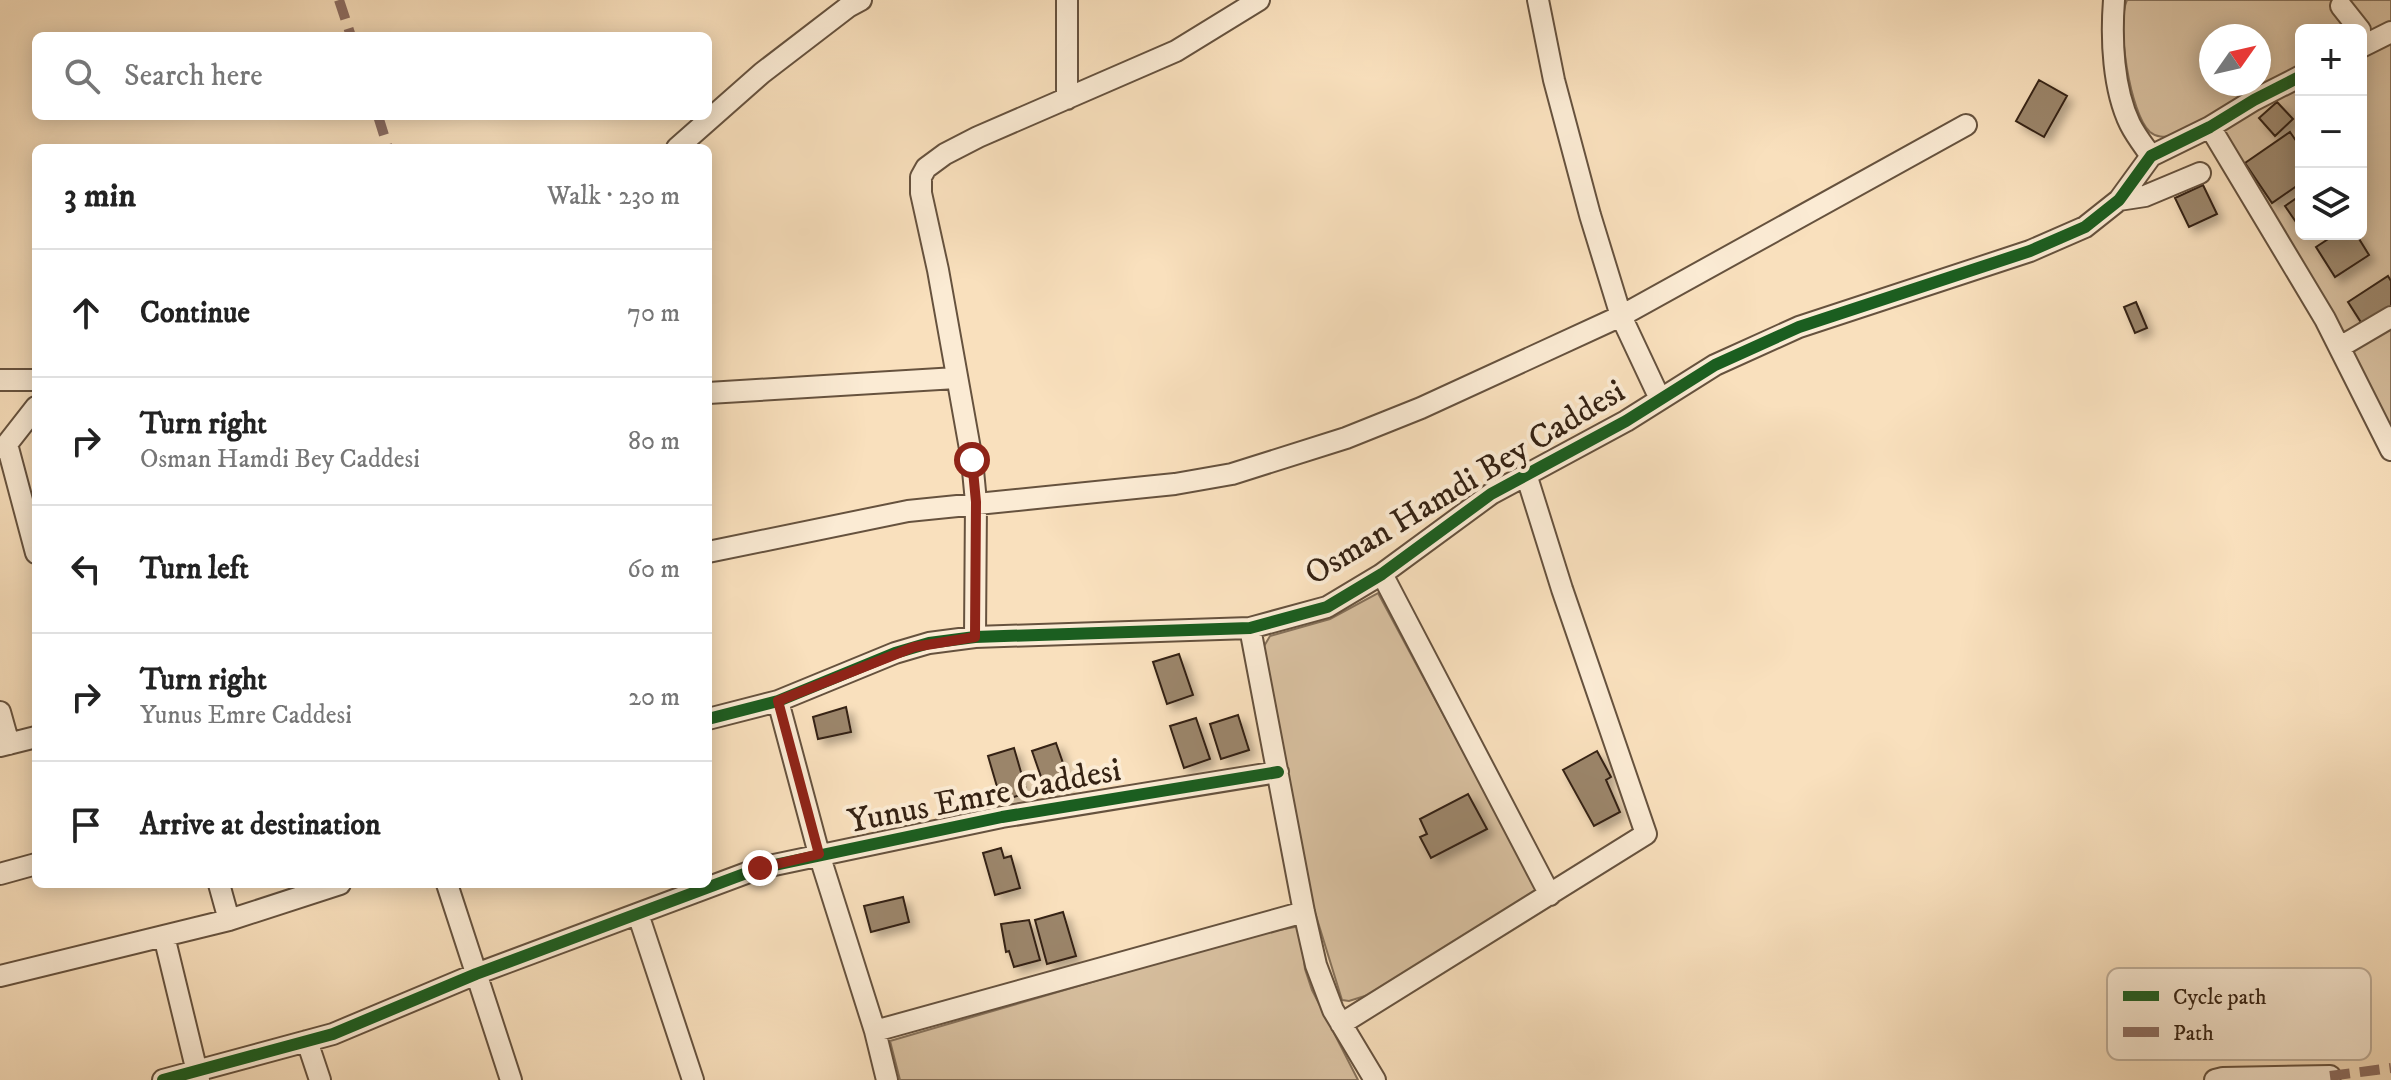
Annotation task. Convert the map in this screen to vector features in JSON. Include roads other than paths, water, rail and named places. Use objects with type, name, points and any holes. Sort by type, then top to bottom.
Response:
[{"type":"street","points":[[712,117],[762,73],[861,0]]},
{"type":"street","points":[[1067,0],[1067,99]]},
{"type":"street","points":[[975,637],[976,502],[972,460],[921,193],[921,177],[926,168],[945,154],[1196,41],[1259,0]]},
{"type":"street","points":[[1538,0],[1554,80],[1590,215],[1621,316],[1660,399]]},
{"type":"street","points":[[2114,0],[2113,28],[2121,96],[2132,128],[2151,156],[2295,79]]},
{"type":"street","points":[[2341,6],[2353,24]]},
{"type":"street","points":[[2367,37],[2391,32]]},
{"type":"street","points":[[682,144],[709,120]]},
{"type":"street","points":[[712,551],[908,511],[1175,484],[1232,474],[1271,463],[1421,408],[1621,316],[1966,125]]},
{"type":"street","points":[[2210,127],[2340,347],[2391,450]]},
{"type":"street","name":"Osman Hamdi Bey Caddesi","points":[[712,718],[778,701],[914,647],[975,637],[1250,628],[1327,607],[1382,574],[1491,494],[1613,428],[1715,365],[1782,334],[2061,240],[2101,217],[2119,200],[2151,156]]},
{"type":"street","points":[[2119,200],[2145,196],[2200,173]]},
{"type":"street","points":[[2340,347],[2391,317]]},
{"type":"street","points":[[712,393],[956,378]]},
{"type":"street","points":[[0,380],[32,380]]},
{"type":"street","points":[[32,412],[3,446],[32,540]]},
{"type":"street","points":[[1341,1024],[1646,834],[1526,474]]},
{"type":"street","points":[[1382,574],[1550,895]]},
{"type":"street","points":[[1250,628],[1304,912],[1323,987],[1375,1080]]},
{"type":"street","points":[[778,701],[819,854],[875,1031],[887,1080]]},
{"type":"street","points":[[0,712],[5,745],[32,738]]},
{"type":"street","name":"Yunus Emre Caddesi","points":[[712,886],[750,871],[819,854],[1002,817],[1278,772]]},
{"type":"street","points":[[0,874],[32,865]]},
{"type":"street","points":[[220,888],[229,920]]},
{"type":"street","points":[[0,976],[229,920],[328,888]]},
{"type":"street","points":[[448,888],[511,1080]]},
{"type":"street","name":"Yunus Emre Caddesi","points":[[163,1080],[197,1075],[333,1034],[476,974],[706,888]]},
{"type":"street","points":[[875,1031],[1304,912]]},
{"type":"street","points":[[638,914],[693,1080]]},
{"type":"street","points":[[164,936],[197,1075]]},
{"type":"street","points":[[307,1041],[320,1080]]},
{"type":"street","points":[[2215,1080],[2330,1076]]}]
